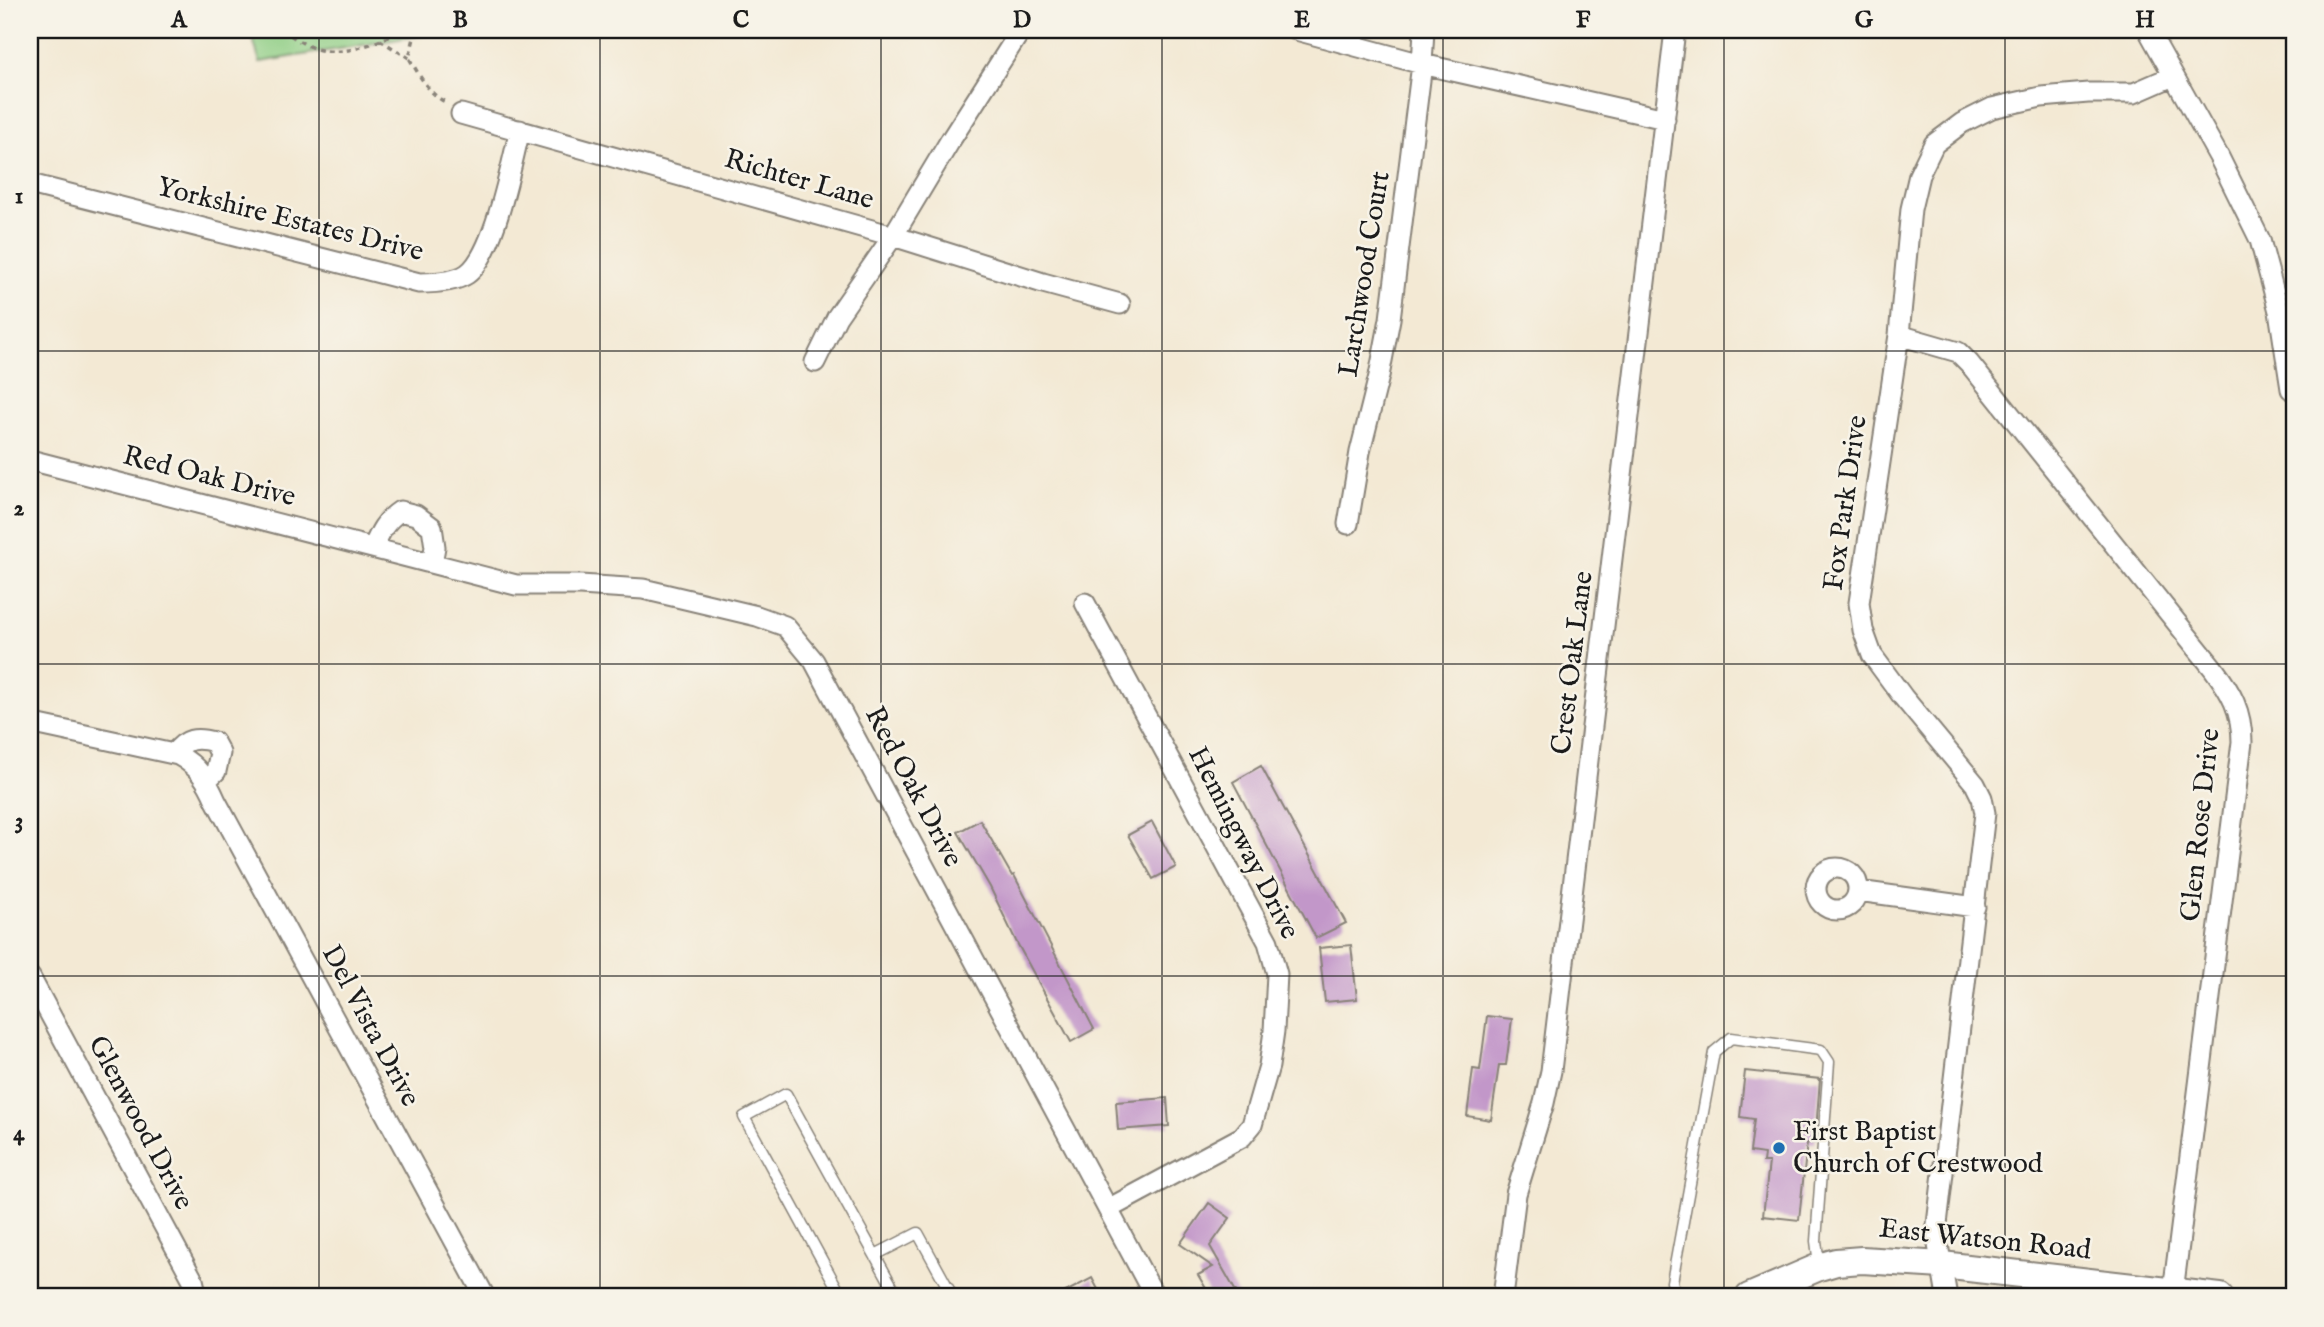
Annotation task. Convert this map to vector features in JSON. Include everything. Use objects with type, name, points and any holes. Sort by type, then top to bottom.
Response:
[{"type":"street","points":[[815,362],[837,317],[893,236],[1021,30]]},
{"type":"street","points":[[1296,30],[1422,64],[1665,119]]},
{"type":"street","name":"Larchwood Court","points":[[1348,524],[1360,452],[1380,376],[1391,319],[1424,30]]},
{"type":"street","name":"Crest Oak Lane","points":[[1503,1297],[1516,1194],[1551,1071],[1675,30]]},
{"type":"street","points":[[2148,30],[2219,157],[2260,240],[2279,311],[2291,389]]},
{"type":"street","name":"Fox Park Drive","points":[[1947,1297],[1936,1233],[1985,813],[1975,784],[1872,655],[1863,630],[1859,603],[1899,335],[1911,209],[1919,175],[1934,144],[1962,123],[1992,108],[2041,97],[2134,93],[2173,76]]},
{"type":"street","name":"Richter Lane","points":[[461,114],[893,236],[1120,304]]},
{"type":"street","name":"Yorkshire Estates Drive","points":[[30,184],[419,283],[432,283],[469,273],[484,253],[495,225],[520,130]]},
{"type":"street","name":"Glen Rose Drive","points":[[1899,335],[1958,352],[1969,363],[2220,677],[2232,695],[2242,728],[2173,1292]]},
{"type":"street","name":"Red Oak Drive","points":[[30,460],[516,584],[580,584],[643,589],[757,616],[785,626],[814,661],[1155,1297]]},
{"type":"street","points":[[373,548],[388,519],[400,511],[416,515],[432,527],[435,547],[432,563]]},
{"type":"street","name":"Hemingway Drive","points":[[1085,603],[1268,942],[1277,974],[1277,1000],[1269,1066],[1252,1125],[1242,1137],[1108,1209]]},
{"type":"street","name":"Del Vista Drive","points":[[30,723],[174,754],[192,763],[207,780],[485,1297]]},
{"type":"street","points":[[174,754],[187,740],[199,738],[214,742],[220,753],[216,771],[207,780]]},
{"type":"street","points":[[1858,891],[1975,906]]},
{"type":"street","name":"Glenwood Drive","points":[[30,977],[193,1280],[197,1297]]},
{"type":"street","name":"East Watson Road","points":[[1749,1297],[1819,1266],[1862,1260],[1942,1265],[2220,1297]]},
{"type":"lane","points":[[1676,1297],[1672,1282],[1714,1052],[1731,1038],[1821,1049],[1829,1062],[1816,1241],[1819,1266]]},
{"type":"lane","points":[[842,1297],[744,1117],[786,1094],[898,1297]]},
{"type":"lane","points":[[875,1255],[918,1234],[953,1297]]},
{"type":"path","points":[[282,30],[312,48],[340,52],[359,48],[406,30]]},
{"type":"path","points":[[409,58],[416,30]]},
{"type":"path","points":[[380,40],[409,58],[439,100],[460,108],[461,114]]},
{"type":"green space","points":[[250,30],[454,30],[260,62]]},
{"type":"building","points":[[1261,766],[1346,923],[1316,938],[1233,782]]},
{"type":"building","points":[[980,820],[1012,876],[1014,875],[1094,1029],[1071,1042],[990,887],[958,832]]},
{"type":"building","points":[[1152,822],[1176,867],[1153,879],[1128,835]]},
{"type":"building","points":[[1351,945],[1357,999],[1325,1002],[1319,948]]},
{"type":"building","points":[[1487,1016],[1512,1019],[1506,1065],[1499,1065],[1491,1120],[1467,1116],[1473,1069],[1480,1070]]},
{"type":"building","name":"First Baptist Church of Crestwood","points":[[1745,1071],[1820,1079],[1815,1143],[1807,1143],[1799,1220],[1763,1216],[1769,1162],[1763,1162],[1764,1154],[1750,1152],[1754,1119],[1740,1117]]},
{"type":"building","points":[[1167,1098],[1169,1126],[1118,1130],[1116,1102]]},
{"type":"building","points":[[1209,1203],[1230,1218],[1210,1246],[1239,1297],[1211,1297],[1198,1275],[1213,1267],[1180,1244]]},
{"type":"building","points":[[1092,1278],[1102,1297],[1056,1297]]},
{"type":"place","name":"First Baptist Church of Crestwood","points":[[1779,1148]]}]
